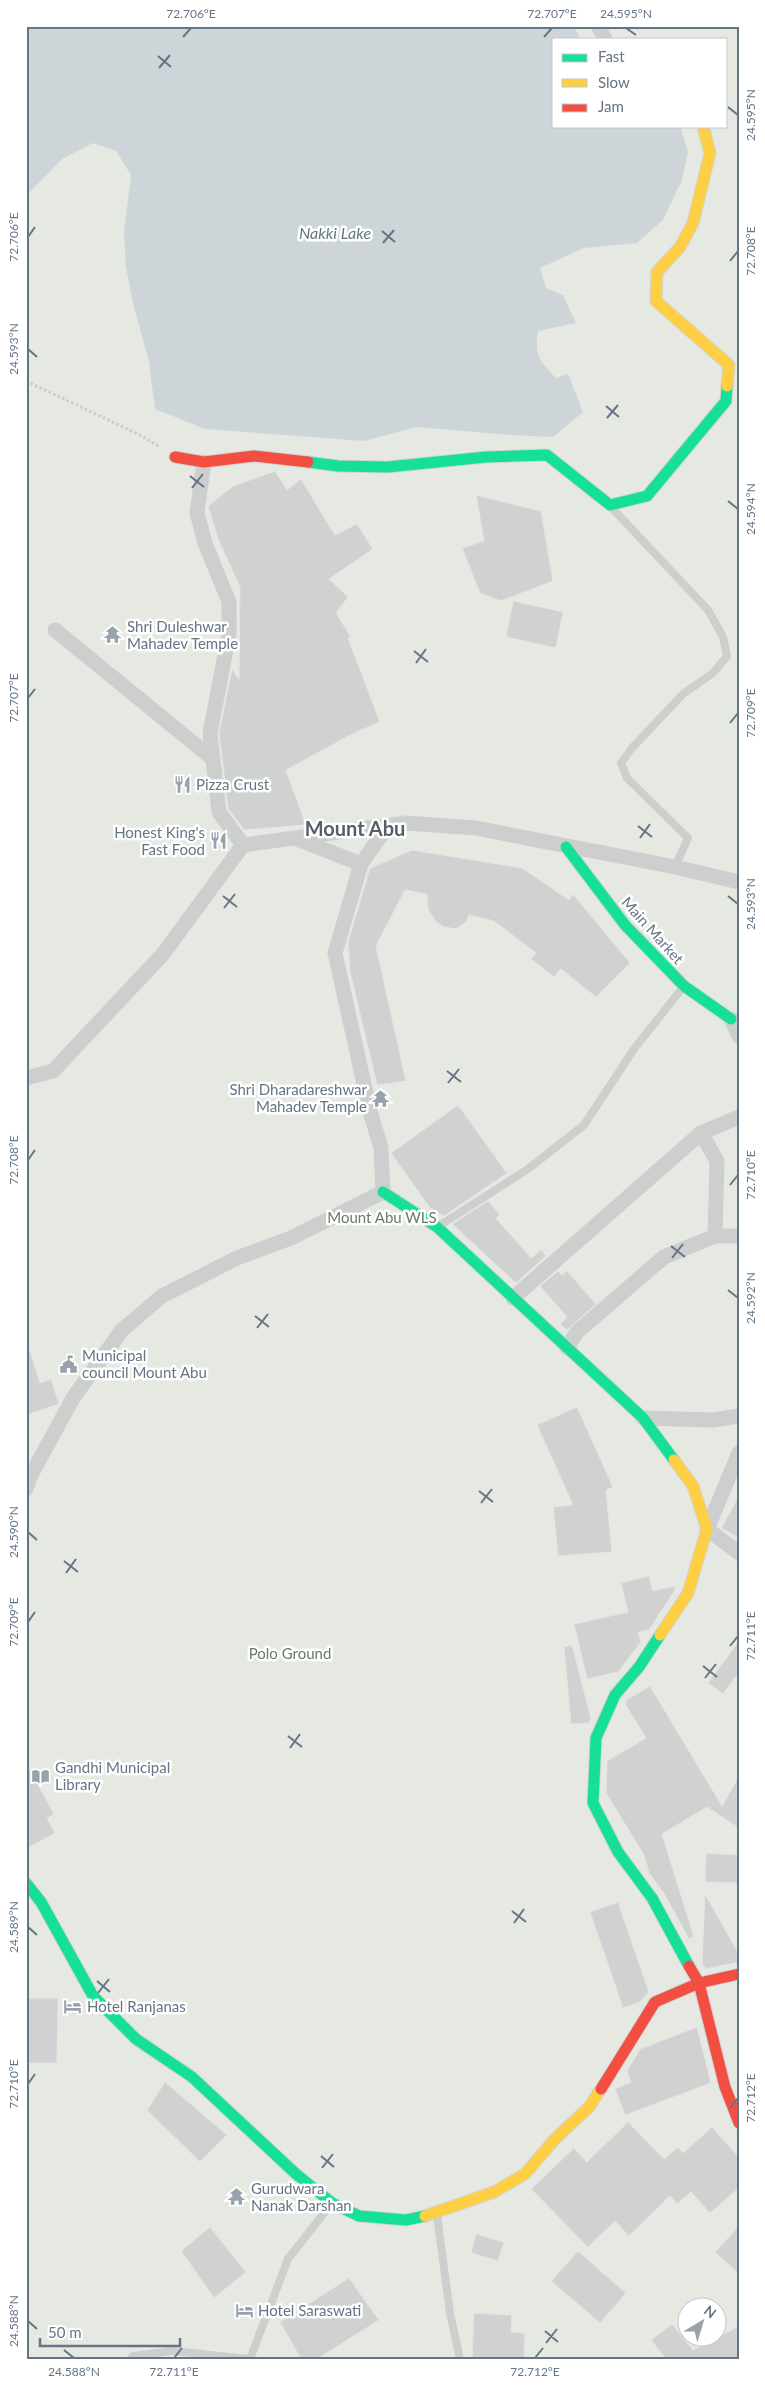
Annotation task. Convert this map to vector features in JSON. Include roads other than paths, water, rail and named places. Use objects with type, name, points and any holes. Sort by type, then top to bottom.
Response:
[{"type":"street","points":[[598,26],[604,38]]},
{"type":"street","points":[[175,458],[204,462],[254,456],[338,466],[388,467],[486,457],[547,455],[610,505],[647,496],[726,401],[733,379],[729,365],[656,301],[657,272],[680,247],[693,223],[710,153],[704,128]]},
{"type":"street","points":[[204,462],[197,513],[205,542],[229,602],[229,634],[210,733],[219,812],[243,846]]},
{"type":"street","points":[[55,630],[213,759]]},
{"type":"street","points":[[26,1078],[54,1071],[163,954],[243,846],[406,823],[476,828],[566,847],[675,866],[739,882]]},
{"type":"street","points":[[383,1192],[381,1148],[370,1111],[335,953],[361,864],[387,827]]},
{"type":"street","points":[[293,838],[361,864]]},
{"type":"street","name":"Main Market","points":[[566,847],[624,925],[684,986],[735,1021]]},
{"type":"street","points":[[735,1021],[739,1036]]},
{"type":"street","points":[[513,1298],[701,1133],[739,1117]]},
{"type":"street","points":[[701,1133],[717,1161],[715,1236]]},
{"type":"street","points":[[383,1192],[437,1227],[643,1418],[693,1486],[708,1529],[739,1553]]},
{"type":"street","points":[[26,1489],[73,1398],[122,1330],[162,1296],[237,1258],[292,1238],[383,1192]]},
{"type":"street","points":[[566,1348],[577,1332],[664,1257],[715,1236],[739,1236]]},
{"type":"street","points":[[643,1418],[713,1420],[739,1416]]},
{"type":"street","points":[[739,1453],[708,1529],[688,1593],[639,1667],[615,1695],[596,1738],[594,1803],[618,1852],[652,1898],[699,1983],[725,2087],[739,2123]]},
{"type":"street","points":[[26,1872],[93,1996],[136,2039],[192,2077],[296,2174],[332,2202],[359,2216],[406,2220],[437,2213],[494,2192],[525,2174],[555,2139],[589,2107],[655,2002],[699,1983],[739,1974]]},
{"type":"street","points":[[26,1883],[44,1907]]},
{"type":"lane","points":[[610,505],[708,610],[723,637],[727,656],[713,673],[684,694],[632,748],[621,763],[627,778],[688,838],[675,866]]},
{"type":"lane","points":[[437,1227],[528,1169],[584,1125],[634,1049],[684,986]]},
{"type":"lane","points":[[131,2359],[133,2356],[173,2351],[250,2359],[288,2259],[332,2202]]},
{"type":"lane","points":[[437,2213],[450,2313],[460,2359]]},
{"type":"water","name":"Nakki Lake","points":[[26,26],[574,26],[580,38],[552,38],[552,128],[681,128],[688,152],[682,180],[663,220],[637,243],[584,248],[540,268],[546,288],[563,295],[576,323],[538,331],[538,352],[542,362],[556,378],[568,374],[583,412],[553,437],[417,427],[364,441],[205,429],[155,409],[149,362],[133,303],[126,267],[124,233],[131,175],[116,151],[93,143],[62,159],[26,196]]},
{"type":"place","name":"Shri Duleshwar Mahadev Temple","points":[[113,635]]},
{"type":"place","name":"Pizza Crust","points":[[182,784]]},
{"type":"place","name":"Honest King's Fast Food","points":[[219,841]]},
{"type":"place","name":"Shri Dharadareshwar Mahadev Temple","points":[[381,1098]]},
{"type":"place","name":"Municipal council Mount Abu","points":[[68,1364]]},
{"type":"place","name":"Gandhi Municipal Library","points":[[41,1776]]},
{"type":"place","name":"Hotel Ranjanas","points":[[73,2006]]},
{"type":"place","name":"Gurudwara Nanak Darshan","points":[[237,2197]]},
{"type":"place","name":"Hotel Saraswati","points":[[244,2310]]},
{"type":"district","name":"Mount Abu","points":[[355,828]]},
{"type":"park label","name":"Mount Abu WLS","points":[[382,1217]]},
{"type":"park label","name":"Polo Ground","points":[[290,1653]]}]
